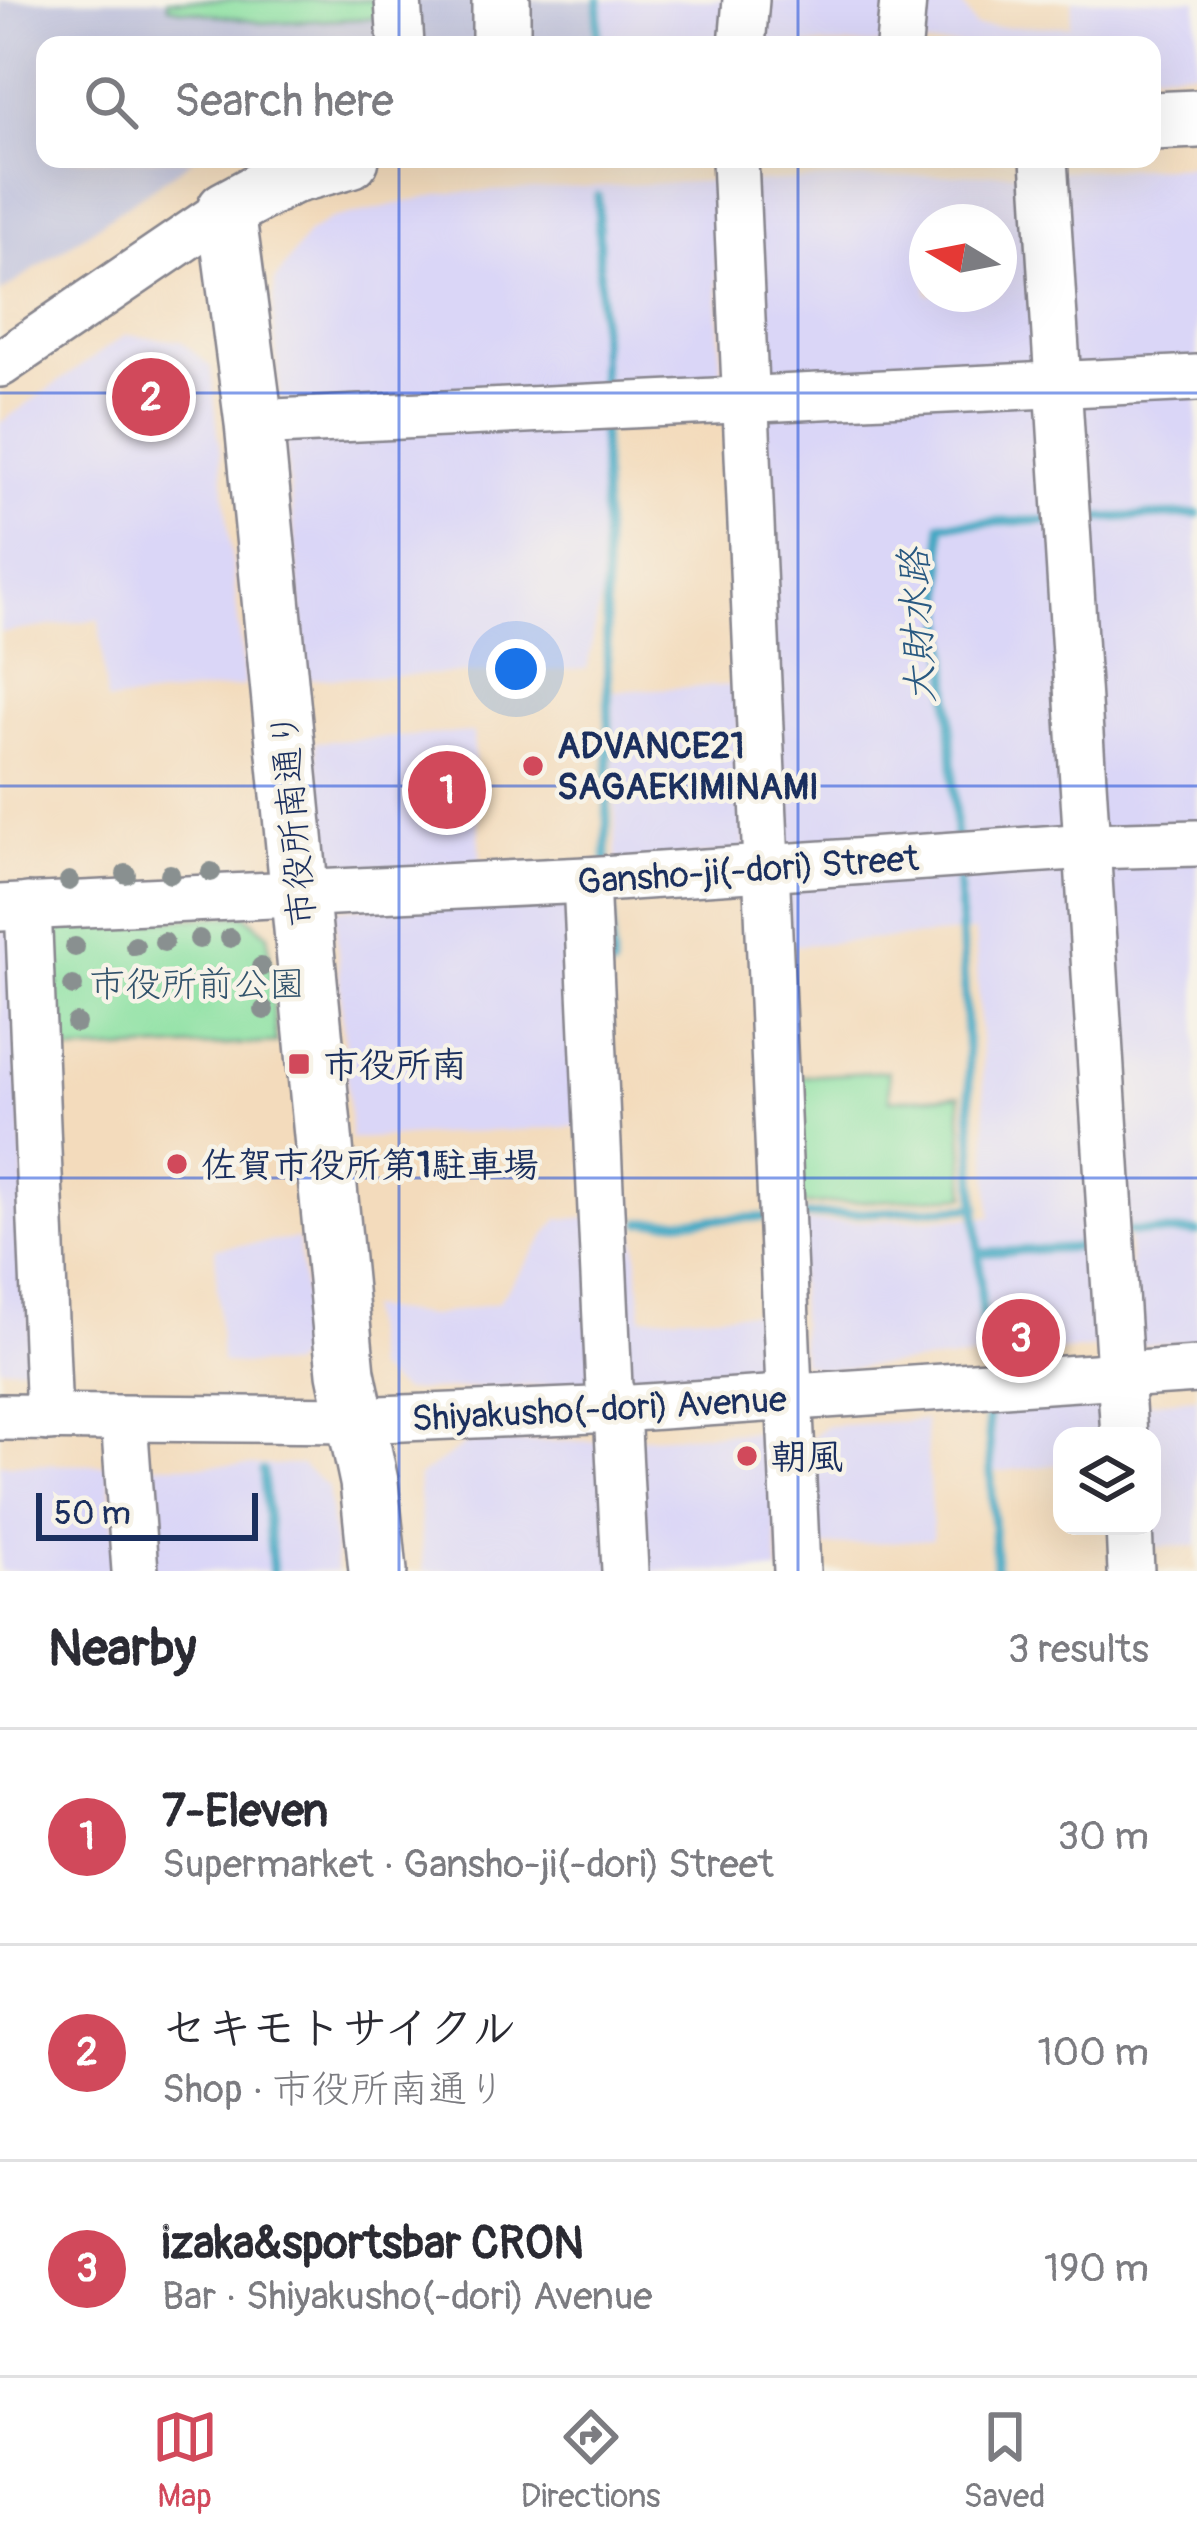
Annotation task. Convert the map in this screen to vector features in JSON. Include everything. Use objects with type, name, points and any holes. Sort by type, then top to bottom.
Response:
[{"type":"main road","points":[[501,0],[501,36]]},
{"type":"main road","points":[[1161,121],[1197,119]]},
{"type":"main road","points":[[226,210],[289,176],[318,168]]},
{"type":"main road","name":"市役所南通り","points":[[226,210],[254,423],[346,1373],[369,1482],[378,1571]]},
{"type":"street","points":[[398,0],[400,36]]},
{"type":"street","points":[[743,36],[746,0]]},
{"type":"street","points":[[900,36],[903,0]]},
{"type":"street","points":[[735,168],[797,1571]]},
{"type":"street","points":[[1045,168],[1123,1427]]},
{"type":"street","points":[[0,364],[226,210]]},
{"type":"street","points":[[254,423],[1197,378]]},
{"type":"street","name":"Gansho-ji(-dori) Street","points":[[14,907],[586,880],[1197,843]]},
{"type":"street","points":[[586,880],[609,1387],[617,1409],[625,1571]]},
{"type":"street","points":[[14,907],[49,1085],[58,1346],[50,1418]]},
{"type":"street","name":"Shiyakusho(-dori) Avenue","points":[[0,1418],[356,1420],[787,1400],[1197,1370]]},
{"type":"street","points":[[124,1420],[135,1571]]},
{"type":"street","points":[[1129,1535],[1131,1571]]},
{"type":"shaded area","points":[[0,0],[481,0],[482,36],[36,36],[36,168],[181,168],[0,293]]},
{"type":"shaded area","points":[[521,0],[601,0],[601,36],[521,36]]},
{"type":"shaded area","points":[[601,0],[959,0],[976,27],[1070,26],[1073,0],[1197,0],[1197,70],[1161,72],[1161,36],[601,36]]},
{"type":"shaded area","points":[[1197,166],[1197,831],[781,845],[763,407],[1069,371],[776,381],[760,374],[750,182]]},
{"type":"shaded area","points":[[713,181],[722,388],[598,395],[601,597],[587,669],[308,679],[273,318],[275,281],[308,233],[331,219],[446,193]]},
{"type":"shaded area","points":[[125,335],[181,341],[211,367],[245,686],[107,702],[99,619],[0,633],[0,423]]},
{"type":"shaded area","points":[[737,685],[746,851],[616,864],[613,691]]},
{"type":"shaded area","points":[[473,732],[481,869],[339,876],[327,866],[315,742]]},
{"type":"shaded area","points":[[1197,856],[1197,1341],[1136,1346],[1102,859]]},
{"type":"shaded area","points":[[1077,860],[1111,1347],[819,1370],[802,1362],[796,1223],[991,1217],[975,932],[788,946],[786,891],[799,880]]},
{"type":"shaded area","points":[[577,895],[588,1126],[351,1139],[335,909]]},
{"type":"shaded area","points":[[0,931],[14,931],[32,1367],[0,1367]]},
{"type":"shaded area","points":[[633,1198],[642,1317],[767,1312],[772,1366],[765,1375],[619,1381],[608,1199]]},
{"type":"shaded area","points":[[591,1218],[598,1384],[402,1391],[374,1370],[367,1308],[431,1316],[497,1303],[558,1219]]},
{"type":"shaded area","points":[[298,1239],[310,1347],[290,1366],[221,1363],[215,1248]]},
{"type":"shaded area","points":[[1197,1398],[1197,1546],[1140,1547],[1139,1535],[1161,1535],[1161,1427],[1133,1427],[1132,1404]]},
{"type":"shaded area","points":[[1114,1402],[1116,1427],[1053,1427],[1053,1465],[995,1472],[993,1412]]},
{"type":"shaded area","points":[[925,1420],[933,1539],[812,1547],[807,1442],[825,1426]]},
{"type":"shaded area","points":[[771,1431],[778,1571],[634,1571],[628,1438]]},
{"type":"shaded area","points":[[613,1441],[618,1571],[424,1571],[418,1477],[469,1442]]},
{"type":"shaded area","points":[[0,1464],[108,1465],[118,1571],[0,1571]]},
{"type":"shaded area","points":[[141,1465],[302,1465],[328,1487],[337,1571],[150,1571]]},
{"type":"green space","points":[[168,0],[380,0],[381,18],[262,23],[168,7]]},
{"type":"green space","name":"市役所前公園","points":[[245,915],[268,934],[276,1043],[49,1053],[42,928]]},
{"type":"green space","points":[[888,1071],[890,1100],[960,1095],[966,1196],[799,1205],[792,1077]]},
{"type":"waterway","points":[[597,36],[599,0]]},
{"type":"waterway","points":[[598,196],[602,385]]},
{"type":"waterway","points":[[602,421],[609,738],[606,863]]},
{"type":"waterway","name":"大財水路","points":[[1078,519],[1197,514]]},
{"type":"waterway","name":"大財水路","points":[[956,836],[941,524],[1055,520]]},
{"type":"waterway","name":"大財水路","points":[[958,874],[984,1352]]},
{"type":"waterway","points":[[611,896],[612,967]]},
{"type":"waterway","points":[[797,1216],[978,1207]]},
{"type":"waterway","points":[[641,1222],[768,1217]]},
{"type":"waterway","points":[[1128,1232],[1197,1232]]},
{"type":"waterway","points":[[980,1253],[1079,1247],[1098,1237]]},
{"type":"waterway","points":[[988,1417],[996,1571]]},
{"type":"waterway","points":[[263,1471],[273,1571]]},
{"type":"place","name":"セキモトサイクル","points":[[151,397]]},
{"type":"place","name":"ADVANCE21 SAGAEKIMINAMI","points":[[533,766]]},
{"type":"place","name":"7-Eleven","points":[[447,790]]},
{"type":"place","name":"市役所南","points":[[299,1064]]},
{"type":"place","name":"佐賀市役所第1駐車場","points":[[177,1164]]},
{"type":"place","name":"izaka&sportsbar CRON","points":[[1021,1338]]},
{"type":"place","name":"朝風","points":[[747,1456]]}]
